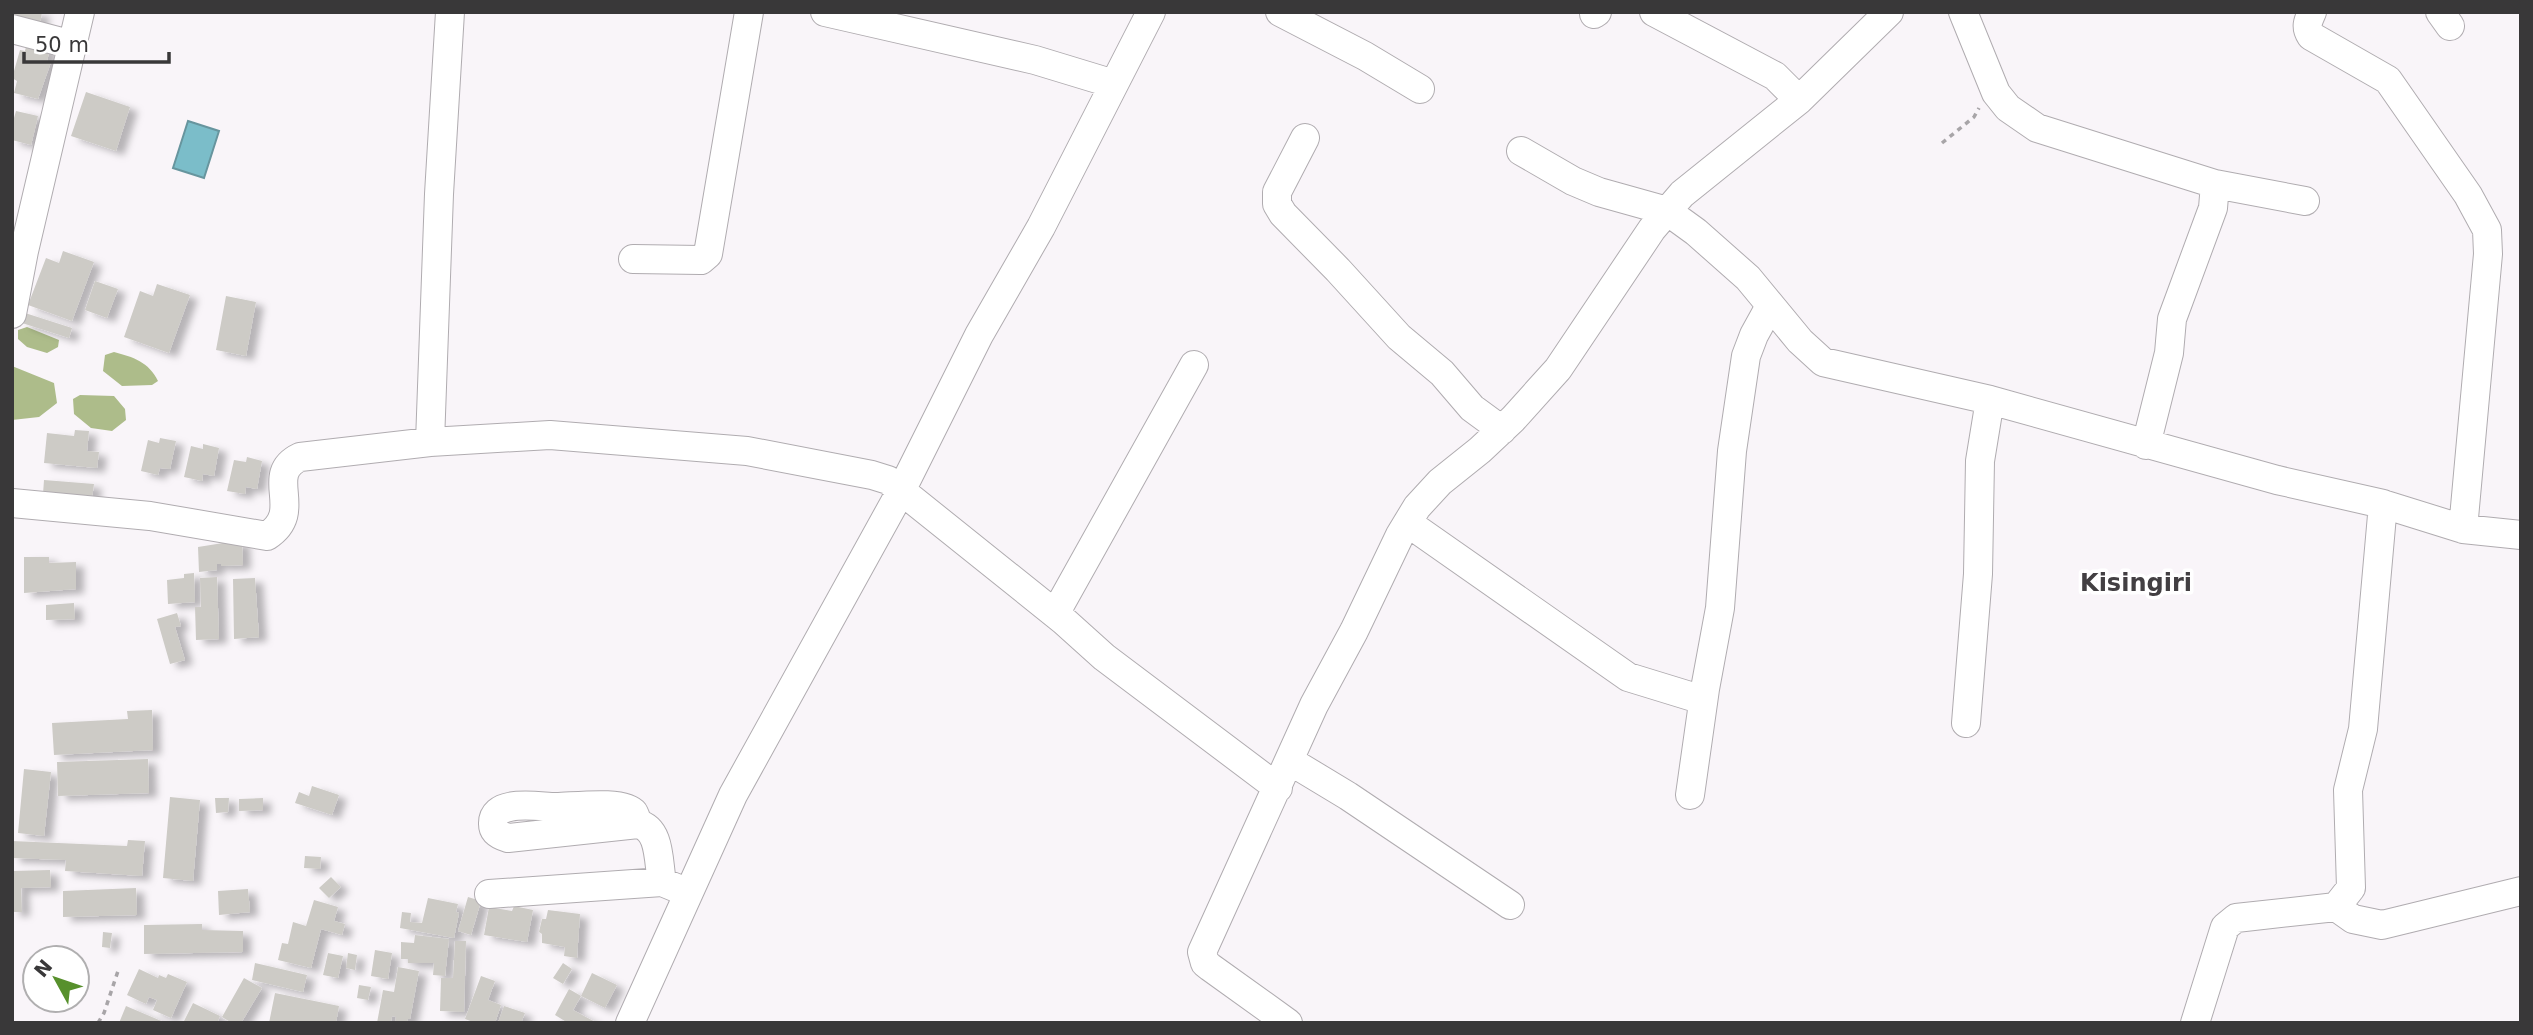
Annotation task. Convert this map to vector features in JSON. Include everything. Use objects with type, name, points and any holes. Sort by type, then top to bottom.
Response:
[{"type":"street","points":[[12,314],[23,251],[80,12]]},
{"type":"street","points":[[430,442],[439,194],[450,12]]},
{"type":"street","points":[[633,259],[701,260],[708,254],[749,12]]},
{"type":"street","points":[[825,12],[1035,60],[1115,84]]},
{"type":"street","points":[[630,1023],[733,795],[901,491],[979,335],[1041,227],[1152,12]]},
{"type":"street","points":[[1280,12],[1365,56],[1420,89]]},
{"type":"street","points":[[1654,12],[1775,76],[1799,100]]},
{"type":"street","points":[[1288,1023],[1210,967],[1202,952],[1314,705],[1417,507],[1440,482],[1502,430],[1558,369],[1652,229],[1682,194],[1799,100],[1889,12]]},
{"type":"street","points":[[1963,12],[1996,93],[2008,108],[2037,128],[2215,184],[2305,201]]},
{"type":"street","points":[[2312,12],[2308,23],[2311,36],[2388,80],[2468,195],[2487,230],[2488,254],[2463,529]]},
{"type":"street","points":[[12,29],[73,45]]},
{"type":"street","points":[[1305,138],[1277,192],[1277,204],[1283,214],[1399,337],[1442,373],[1472,408],[1502,430]]},
{"type":"street","points":[[1521,151],[1573,181],[1599,192],[1667,211],[1696,232],[1748,278],[1800,341],[1823,362],[1990,400],[2277,480],[2383,504],[2463,529],[2521,535]]},
{"type":"street","points":[[2146,445],[2169,353],[2172,319],[2213,208],[2215,184]]},
{"type":"street","points":[[1690,795],[1703,700],[1720,608],[1732,451],[1746,356],[1770,306]]},
{"type":"street","points":[[1055,614],[1194,365]]},
{"type":"street","points":[[1966,723],[1978,574],[1980,461],[1990,400]]},
{"type":"street","points":[[12,503],[150,516],[267,536],[279,528],[284,513],[284,472],[290,462],[300,457],[430,442],[550,435],[724,449],[872,475],[888,480],[1055,614],[1104,657],[1278,788]]},
{"type":"street","points":[[2336,908],[2351,888],[2348,790],[2363,729],[2383,504]]},
{"type":"street","points":[[1408,523],[1628,677],[1703,700]]},
{"type":"street","points":[[1290,761],[1348,796],[1510,905]]},
{"type":"street","points":[[557,820],[647,826],[653,833],[662,882]]},
{"type":"street","points":[[489,894],[662,882],[674,885],[687,895]]},
{"type":"street","points":[[2196,1023],[2225,927],[2236,918],[2336,908],[2353,919],[2382,925],[2521,891]]},
{"type":"path","points":[[1942,143],[1974,117],[1983,101],[1988,72]]},
{"type":"path","points":[[98,1023],[119,968]]},
{"type":"green space","points":[[27,327],[59,340],[58,347],[47,353],[27,347],[18,339],[18,330]]},
{"type":"green space","points":[[114,352],[134,358],[145,365],[158,381],[152,385],[122,386],[103,371],[105,355]]},
{"type":"green space","points":[[12,366],[54,383],[57,403],[39,417],[12,420]]},
{"type":"green space","points":[[80,395],[114,396],[125,409],[126,420],[112,431],[91,428],[74,414],[73,399]]},
{"type":"water","points":[[188,121],[219,131],[204,178],[173,168]]},
{"type":"building","points":[[14,12],[42,12],[40,24],[13,17]]},
{"type":"building","points":[[27,42],[50,48],[47,61],[51,62],[38,99],[14,93],[17,81],[12,78],[20,50],[25,51]]},
{"type":"building","points":[[86,92],[130,107],[116,151],[71,136]]},
{"type":"building","points":[[16,111],[38,116],[31,145],[12,140]]},
{"type":"building","points":[[63,251],[94,262],[72,321],[28,305],[46,258],[59,263]]},
{"type":"building","points":[[95,281],[118,289],[107,318],[85,310]]},
{"type":"building","points":[[157,284],[190,295],[169,353],[124,337],[140,291],[153,296]]},
{"type":"building","points":[[226,296],[256,302],[246,356],[216,350]]},
{"type":"building","points":[[25,313],[72,328],[69,338],[22,323]]},
{"type":"building","points":[[75,430],[89,431],[87,451],[99,452],[97,468],[44,463],[47,433],[74,436]]},
{"type":"building","points":[[160,438],[176,441],[170,469],[160,468],[158,475],[141,471],[148,440],[159,443]]},
{"type":"building","points":[[203,444],[219,448],[214,476],[203,474],[202,481],[184,477],[191,446],[203,449]]},
{"type":"building","points":[[247,457],[262,461],[257,489],[246,487],[245,494],[227,491],[234,460],[246,462]]},
{"type":"building","points":[[44,480],[94,484],[92,498],[43,494]]},
{"type":"building","points":[[242,540],[243,565],[217,564],[217,570],[199,572],[198,547]]},
{"type":"building","points":[[24,557],[49,557],[49,563],[76,562],[76,589],[24,593]]},
{"type":"building","points":[[194,573],[195,602],[168,604],[167,580],[184,578],[184,574]]},
{"type":"building","points":[[217,577],[219,639],[196,640],[195,607],[201,607],[200,578]]},
{"type":"building","points":[[255,578],[259,637],[234,639],[233,579]]},
{"type":"building","points":[[74,603],[75,619],[46,620],[46,605]]},
{"type":"building","points":[[177,613],[181,626],[175,627],[185,660],[170,664],[157,619]]},
{"type":"building","points":[[152,710],[153,750],[54,755],[52,723],[128,719],[127,711]]},
{"type":"building","points":[[148,759],[149,793],[58,796],[57,762]]},
{"type":"building","points":[[24,769],[51,772],[44,836],[18,833]]},
{"type":"building","points":[[312,786],[339,795],[332,815],[295,803],[299,792],[309,796]]},
{"type":"building","points":[[170,797],[200,800],[193,881],[163,878]]},
{"type":"building","points":[[215,798],[229,798],[228,812],[216,813]]},
{"type":"building","points":[[263,798],[263,810],[239,811],[239,799]]},
{"type":"building","points":[[128,840],[145,841],[142,876],[65,871],[66,860],[12,858],[12,841],[127,846]]},
{"type":"building","points":[[305,856],[321,857],[320,869],[304,868]]},
{"type":"building","points":[[50,870],[51,887],[21,888],[22,912],[12,912],[12,871]]},
{"type":"building","points":[[331,877],[341,887],[329,898],[319,888]]},
{"type":"building","points":[[136,888],[137,915],[63,917],[63,891]]},
{"type":"building","points":[[248,889],[250,912],[219,915],[218,891]]},
{"type":"building","points":[[468,897],[481,901],[471,935],[458,931]]},
{"type":"building","points":[[428,898],[458,904],[454,938],[400,928],[402,912],[411,913],[410,922],[422,923]]},
{"type":"building","points":[[314,900],[338,907],[334,921],[345,924],[342,935],[321,929],[311,968],[278,960],[282,943],[288,944],[293,922],[306,926]]},
{"type":"building","points":[[514,906],[533,910],[527,942],[484,935],[489,907],[512,911]]},
{"type":"building","points":[[548,910],[580,914],[577,958],[564,956],[565,947],[542,943],[542,934],[539,932],[542,919],[546,919]]},
{"type":"building","points":[[202,924],[202,930],[243,931],[243,952],[144,954],[144,925]]},
{"type":"building","points":[[103,932],[112,933],[110,948],[102,947]]},
{"type":"building","points":[[415,935],[449,939],[445,976],[433,975],[434,963],[408,963],[408,959],[401,959],[401,942],[414,943]]},
{"type":"building","points":[[455,941],[466,941],[464,1012],[440,1011],[441,978],[453,978]]},
{"type":"building","points":[[375,950],[392,953],[388,979],[371,976]]},
{"type":"building","points":[[328,953],[343,956],[338,978],[323,975]]},
{"type":"building","points":[[348,953],[357,955],[355,970],[346,968]]},
{"type":"building","points":[[255,963],[307,975],[303,992],[252,980]]},
{"type":"building","points":[[563,963],[572,969],[563,984],[553,978]]},
{"type":"building","points":[[398,967],[419,971],[410,1019],[407,1023],[395,1023],[396,1017],[392,1016],[391,1023],[377,1023],[383,990],[394,992]]},
{"type":"building","points":[[139,969],[158,978],[159,975],[166,978],[168,974],[187,982],[171,1018],[153,1010],[157,1000],[149,997],[146,1004],[127,995]]},
{"type":"building","points":[[592,973],[617,985],[605,1008],[581,996]]},
{"type":"building","points":[[481,976],[495,981],[488,1000],[501,1005],[495,1023],[476,1023],[465,1019]]},
{"type":"building","points":[[244,978],[262,988],[241,1023],[232,1023],[222,1017]]},
{"type":"building","points":[[359,985],[371,987],[368,1000],[357,998]]},
{"type":"building","points":[[569,989],[581,996],[573,1010],[597,1023],[568,1023],[555,1015]]},
{"type":"building","points":[[275,993],[339,1006],[336,1023],[269,1023]]},
{"type":"building","points":[[193,1003],[220,1016],[217,1023],[183,1023]]},
{"type":"building","points":[[126,1006],[166,1023],[119,1023]]},
{"type":"building","points":[[504,1006],[525,1013],[521,1023],[498,1023]]},
{"type":"district","name":"Kisingiri","points":[[2136,583]]}]
